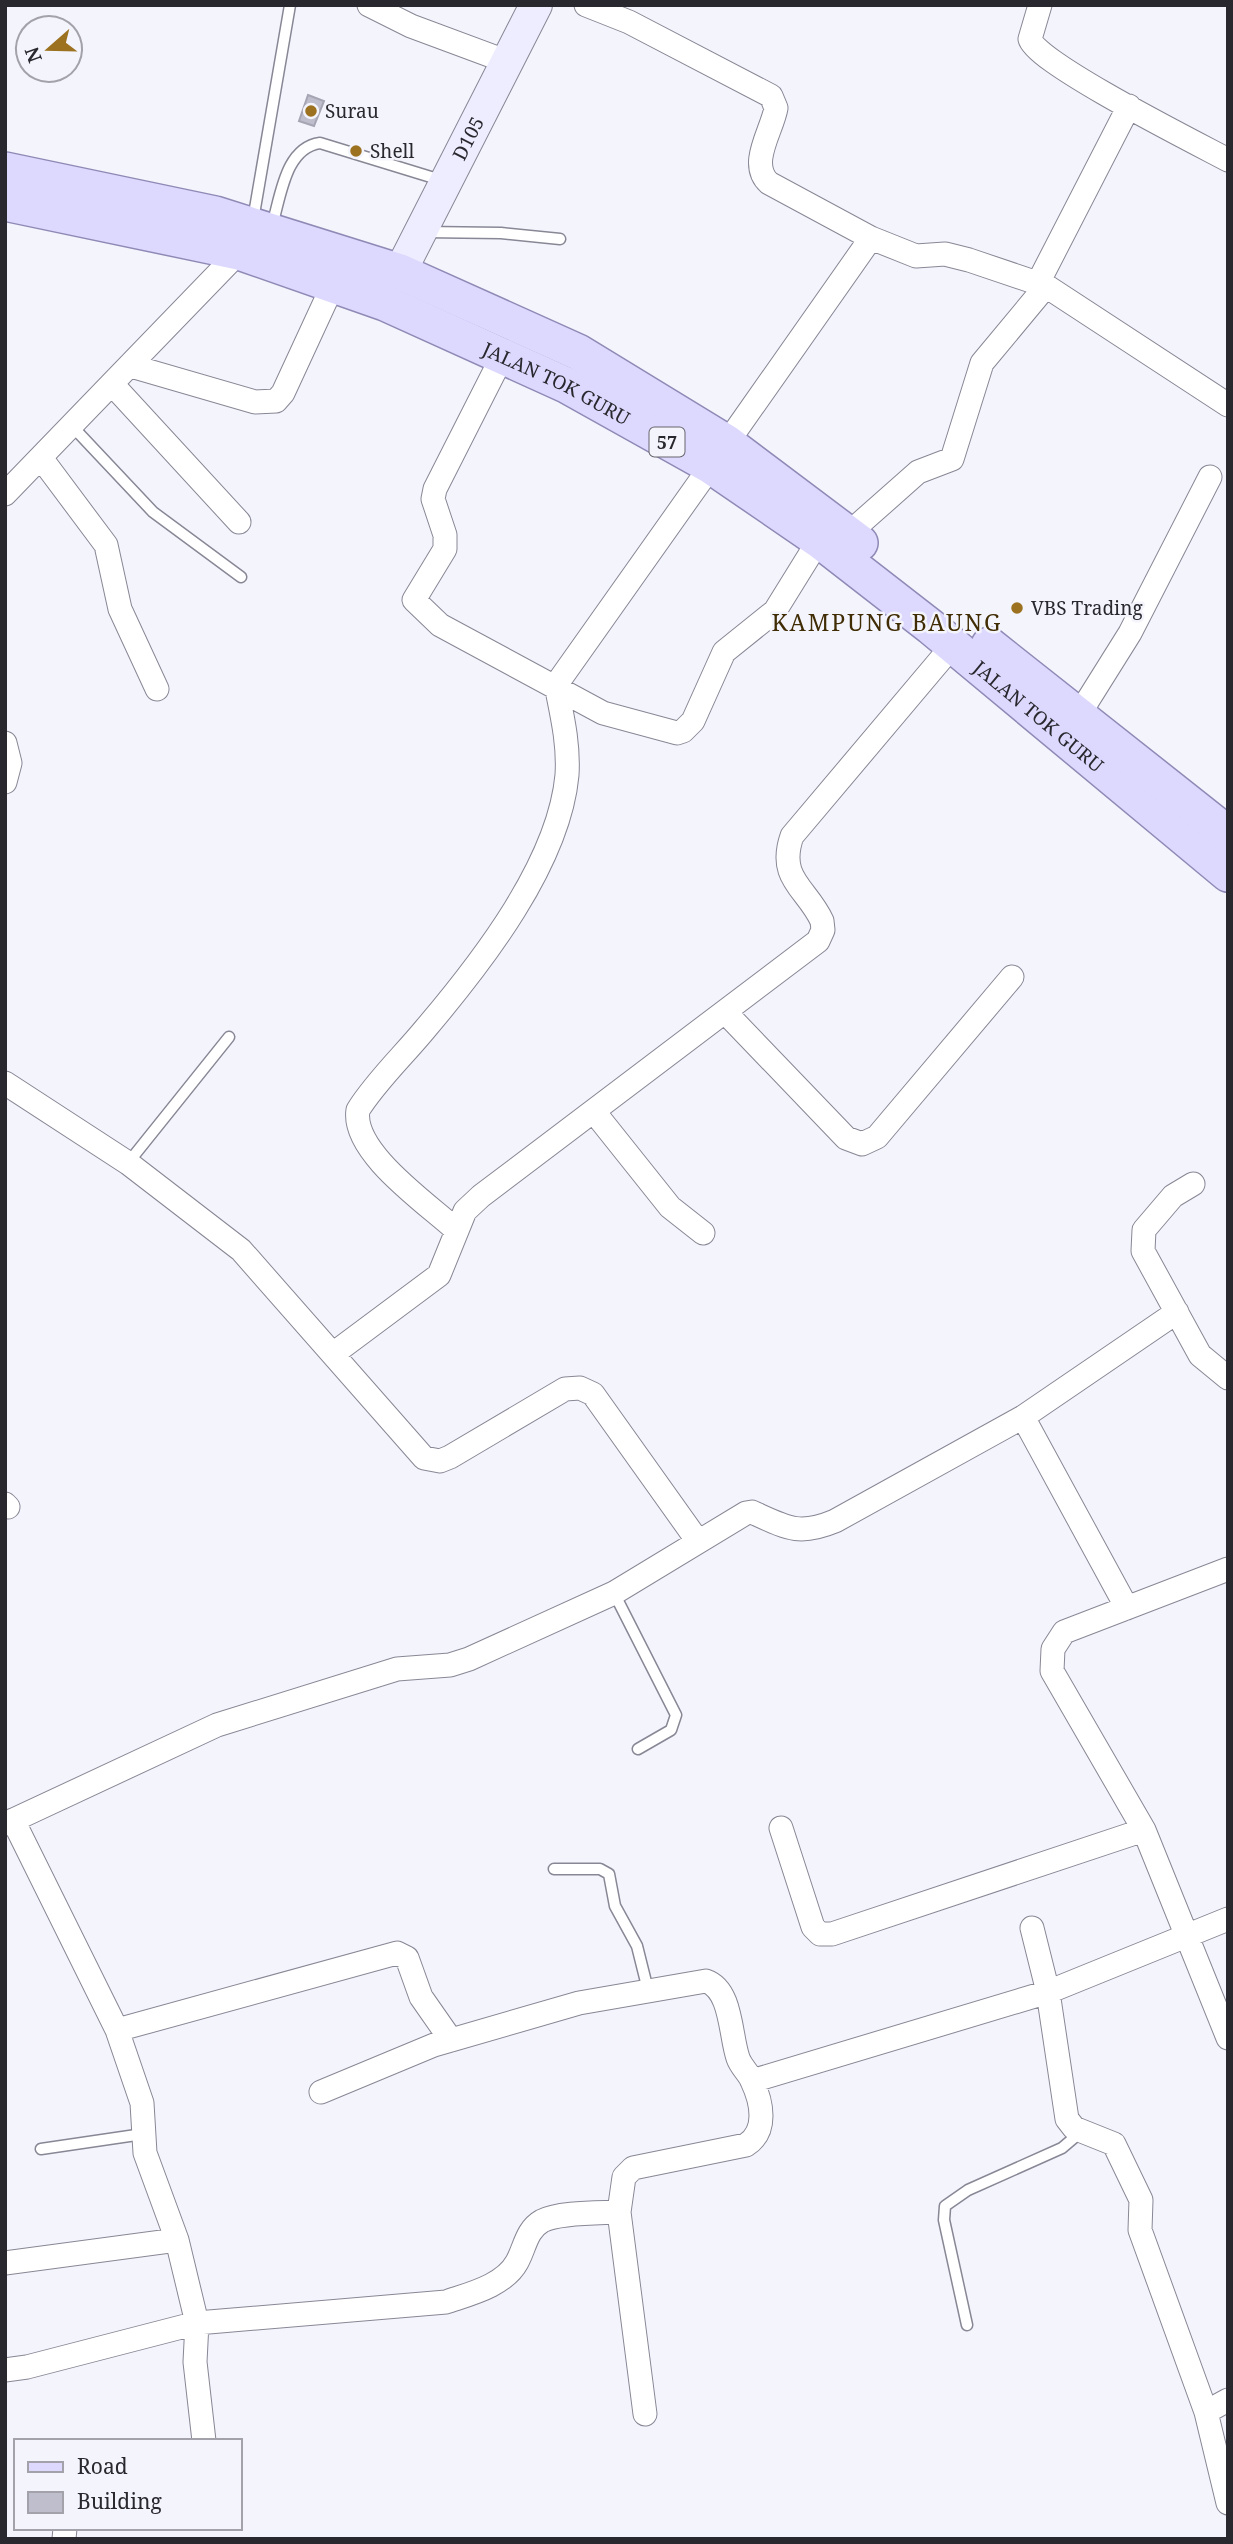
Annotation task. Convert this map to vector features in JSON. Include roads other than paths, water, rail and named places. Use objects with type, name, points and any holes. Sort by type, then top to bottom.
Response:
[{"type":"main road","name":"JALAN TOK GURU","points":[[5,170],[215,214],[332,287],[385,303],[719,455]]},
{"type":"main road","points":[[150,201],[152,216],[163,229],[192,242]]},
{"type":"main road","name":"JALAN TOK GURU","points":[[5,202],[192,242],[254,237],[400,272],[578,352],[1078,716],[1228,834]]},
{"type":"main road","name":"JALAN TOK GURU","points":[[833,537],[953,645],[1228,874]]},
{"type":"street","points":[[369,5],[411,26],[508,62]]},
{"type":"street","name":"D105","points":[[400,272],[536,5]]},
{"type":"street","points":[[586,5],[629,22],[771,96],[776,108],[760,160],[762,176],[769,183],[871,238],[916,256],[945,254],[1042,285],[1228,405]]},
{"type":"street","points":[[1040,5],[1031,34],[1033,48],[1129,106],[1228,160]]},
{"type":"street","points":[[503,355],[435,489],[433,499],[446,544],[414,600],[440,625],[556,685],[603,713],[669,732],[683,731],[693,721],[724,652],[775,611],[833,537],[918,471],[952,459],[982,363],[1042,285],[1129,106]]},
{"type":"street","points":[[5,494],[254,237]]},
{"type":"street","points":[[456,1230],[371,1153],[358,1115],[361,1106],[483,960],[531,878],[555,827],[566,776],[567,751],[556,685],[871,238]]},
{"type":"street","points":[[131,366],[255,402],[276,401],[283,393],[332,287]]},
{"type":"street","points":[[112,384],[239,522]]},
{"type":"street","points":[[41,457],[106,545],[120,609],[157,689]]},
{"type":"street","points":[[1078,716],[1130,633],[1210,477]]},
{"type":"street","points":[[333,1354],[432,1282],[443,1265],[465,1211],[481,1196],[595,1113],[818,940],[823,930],[822,922],[789,869],[788,846],[792,836],[953,645]]},
{"type":"street","points":[[5,743],[10,764],[5,782]]},
{"type":"street","points":[[726,1013],[846,1138],[862,1144],[877,1137],[1012,977]]},
{"type":"street","points":[[5,1083],[128,1163],[241,1250],[413,1449],[432,1461],[450,1457],[565,1389],[580,1388],[593,1394],[698,1540]]},
{"type":"street","points":[[595,1113],[670,1207],[703,1233]]},
{"type":"street","points":[[1193,1184],[1172,1196],[1142,1238],[1143,1251],[1203,1358],[1228,1378]]},
{"type":"street","points":[[204,2439],[195,2362],[197,2323],[177,2240],[149,2169],[143,2134],[142,2103],[117,2029],[9,1822],[217,1725],[397,1669],[460,1662],[614,1593],[698,1540],[752,1512],[786,1528],[814,1530],[835,1521],[1024,1417],[1177,1312]]},
{"type":"street","points":[[1024,1417],[1127,1608]]},
{"type":"street","points":[[1228,1569],[1064,1632],[1053,1648],[1052,1671],[1143,1830],[1228,2038]]},
{"type":"street","points":[[781,1828],[813,1927],[820,1934],[832,1934],[1143,1830]]},
{"type":"street","points":[[752,2081],[1048,1992],[1228,1919]]},
{"type":"street","points":[[1032,1928],[1048,1992],[1065,2113],[1070,2124],[1114,2144],[1140,2195],[1140,2230],[1206,2412],[1228,2503]]},
{"type":"street","points":[[117,2029],[397,1953],[407,1958],[421,1997],[451,2040]]},
{"type":"street","points":[[321,2092],[451,2040],[579,2003],[699,1981],[713,1984],[722,1995],[739,2060],[752,2081],[761,2126],[750,2143],[633,2168],[624,2177],[618,2211],[645,2414]]},
{"type":"street","points":[[5,2370],[27,2367],[197,2323],[446,2302],[505,2276],[516,2264],[528,2235],[542,2221],[618,2211]]},
{"type":"street","points":[[5,2263],[177,2240]]},
{"type":"street","points":[[1206,2412],[1228,2400]]},
{"type":"lane","points":[[254,237],[290,5]]},
{"type":"lane","points":[[254,237],[294,157],[309,145],[320,143],[447,182]]},
{"type":"lane","points":[[421,232],[501,233],[560,239]]},
{"type":"lane","points":[[72,426],[156,515],[241,577]]},
{"type":"lane","points":[[128,1163],[229,1037]]},
{"type":"lane","points":[[614,1593],[676,1715],[671,1730],[638,1749]]},
{"type":"lane","points":[[554,1869],[600,1868],[609,1874],[615,1906],[637,1946],[648,1990]]},
{"type":"lane","points":[[967,2325],[944,2220],[945,2206],[968,2190],[1062,2148],[1082,2131]]},
{"type":"lane","points":[[41,2149],[143,2134]]},
{"type":"place","name":"Surau","points":[[311,111]]},
{"type":"place","name":"Shell","points":[[356,151]]},
{"type":"place","name":"VBS Trading","points":[[1017,608]]},
{"type":"district","name":"KAMPUNG BAUNG","points":[[887,622]]}]
